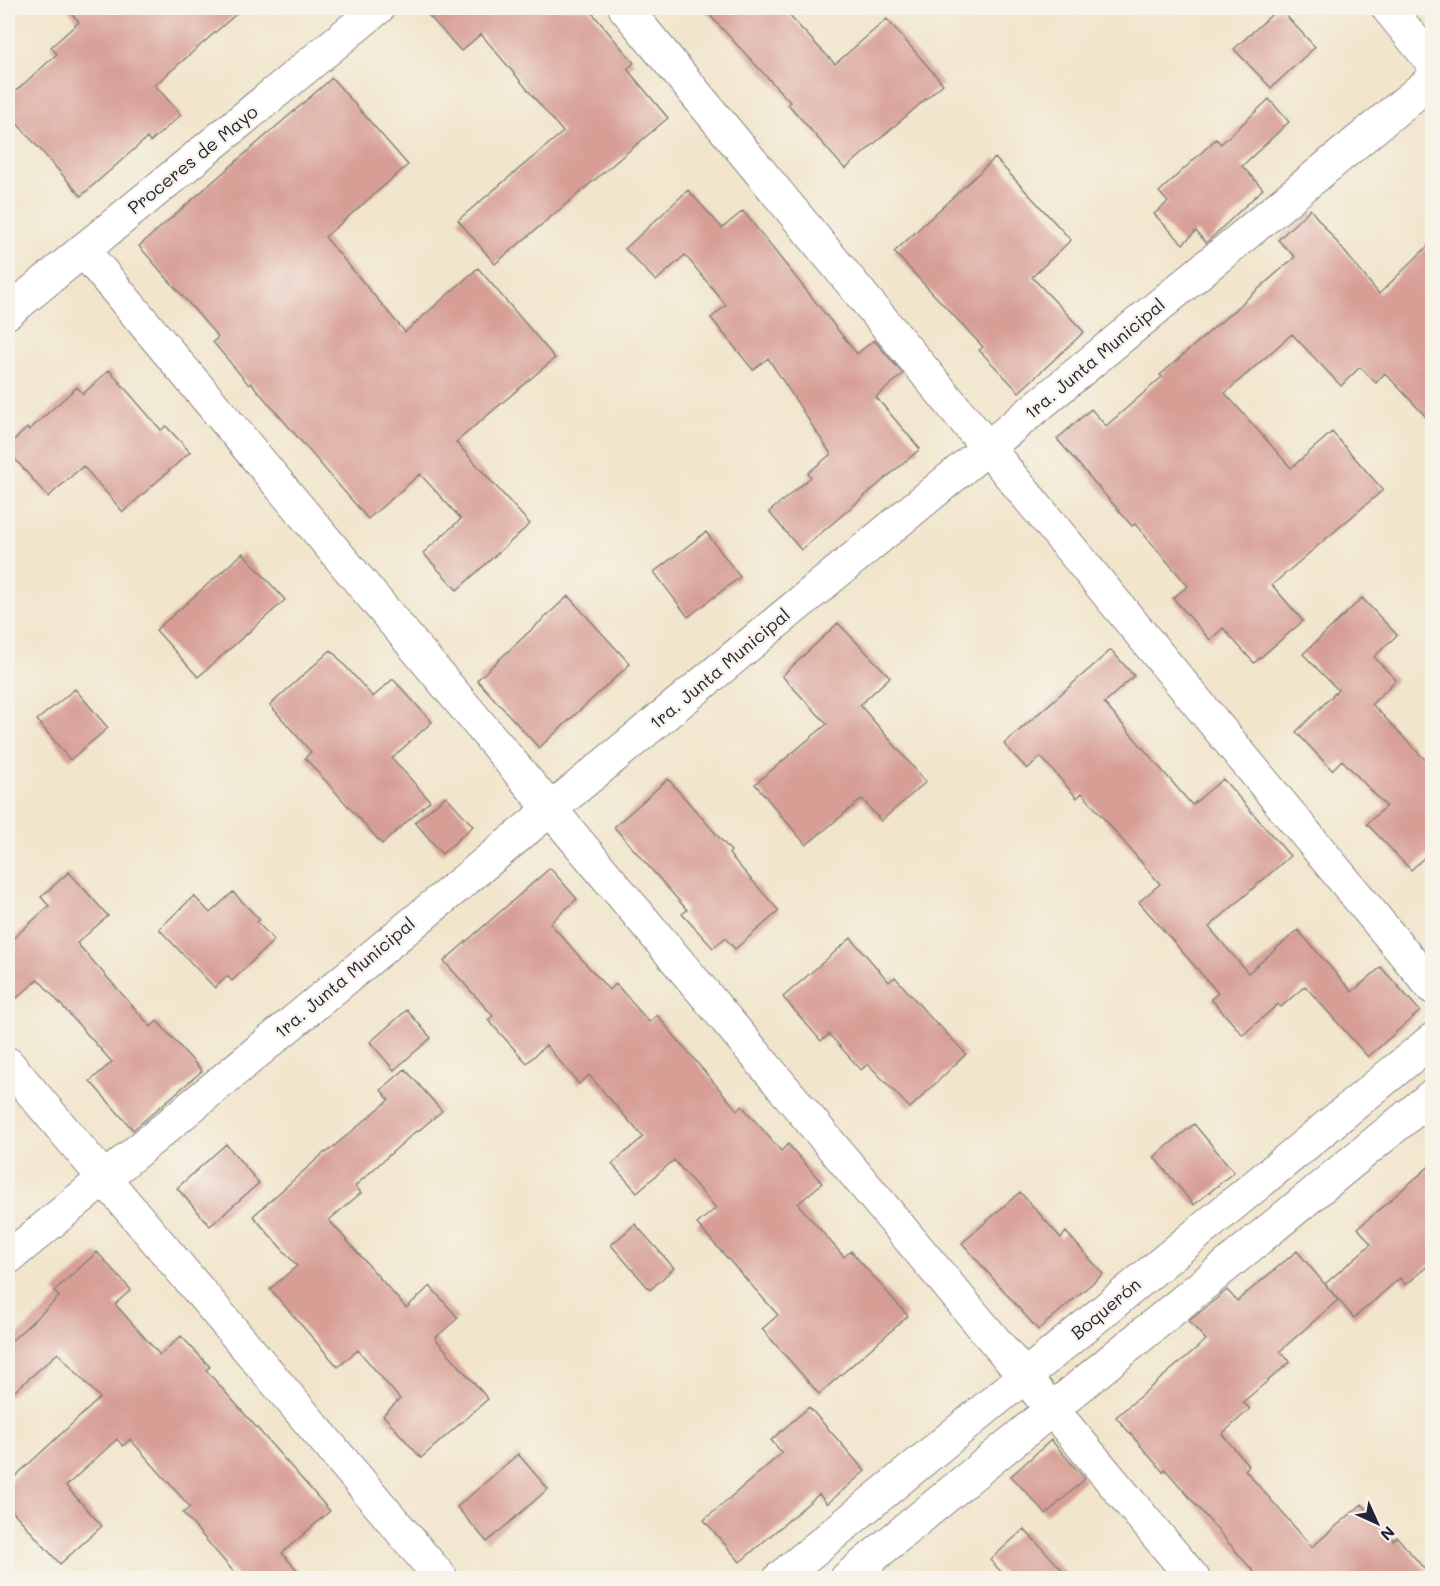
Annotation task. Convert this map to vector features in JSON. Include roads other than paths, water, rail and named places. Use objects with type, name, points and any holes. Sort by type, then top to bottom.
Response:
[{"type":"street","points":[[626,8],[1432,987]]},
{"type":"street","points":[[1388,8],[1432,62]]},
{"type":"street","name":"Proceres de Mayo","points":[[8,312],[368,10]]},
{"type":"street","name":"1ra. Junta Municipal","points":[[8,1258],[1432,80]]},
{"type":"street","points":[[83,250],[1193,1578]]},
{"type":"street","name":"Boquerón","points":[[780,1578],[1432,1040]]},
{"type":"street","points":[[8,1064],[441,1578]]},
{"type":"street","points":[[847,1578],[1432,1096]]}]
